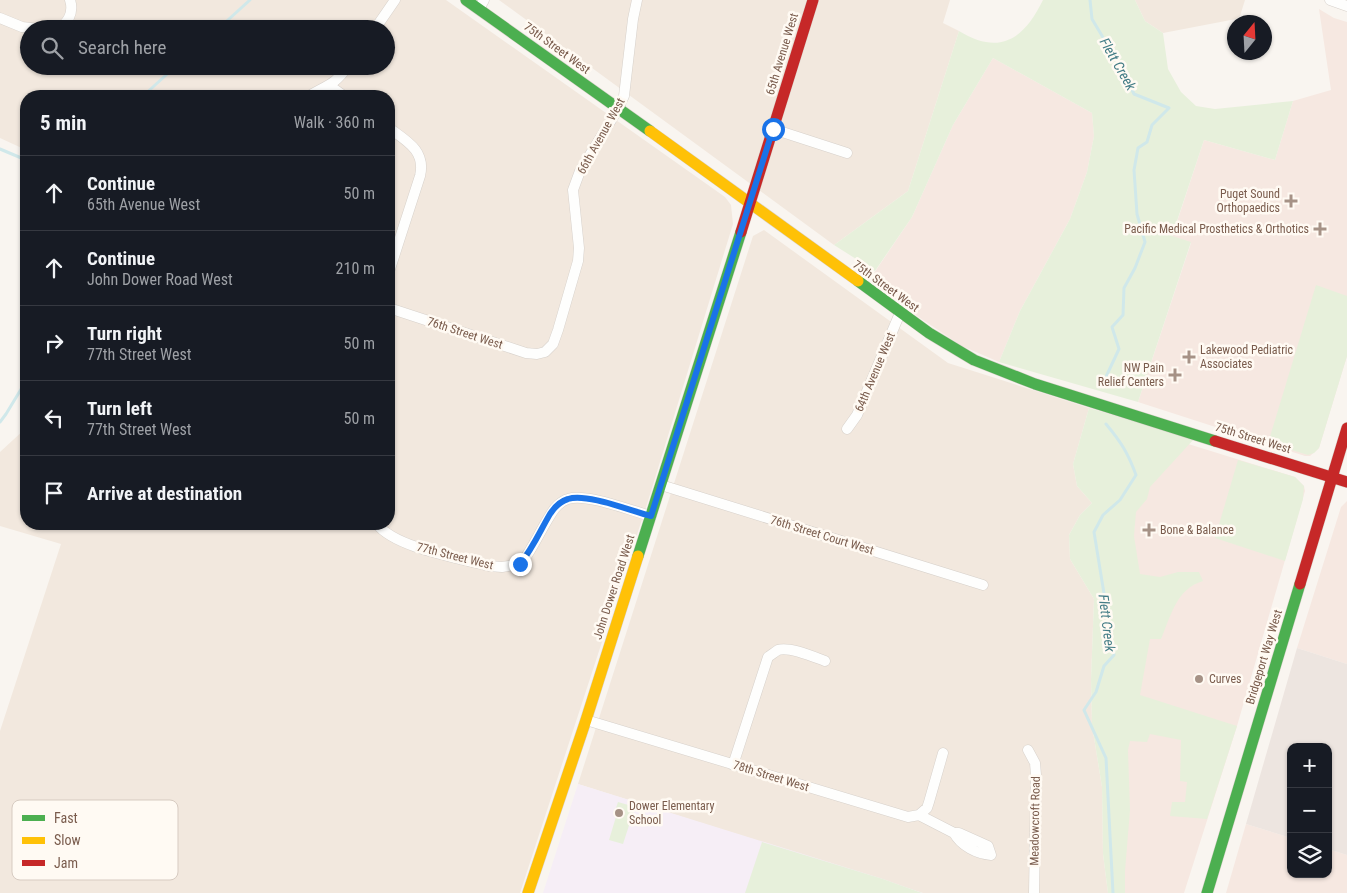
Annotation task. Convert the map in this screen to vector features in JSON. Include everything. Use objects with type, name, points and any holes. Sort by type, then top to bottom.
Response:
[{"type":"street","points":[[67,20],[72,5],[70,0]]},
{"type":"street","points":[[381,20],[395,0]]},
{"type":"street","name":"75th Street West","points":[[466,0],[482,4],[618,109],[749,202],[900,314],[974,360],[1001,372],[1347,482]]},
{"type":"street","name":"66th Avenue West","points":[[542,354],[549,349],[556,338],[578,261],[579,248],[573,198],[575,184],[580,171],[624,96],[637,0]]},
{"type":"street","name":"65th Avenue West","points":[[749,202],[805,29],[812,0]]},
{"type":"street","points":[[1330,0],[1347,6]]},
{"type":"street","points":[[0,18],[20,26]]},
{"type":"street","points":[[329,90],[341,75]]},
{"type":"street","points":[[773,129],[847,154]]},
{"type":"street","points":[[395,133],[418,152],[422,165],[395,251]]},
{"type":"street","name":"John Dower Road West","points":[[528,893],[586,720],[749,202]]},
{"type":"street","name":"76th Street West","points":[[395,310],[526,353],[542,354]]},
{"type":"street","name":"64th Avenue West","points":[[847,429],[857,415],[900,314]]},
{"type":"street","name":"Bridgeport Way West","points":[[1207,893],[1347,428]]},
{"type":"street","name":"76th Street Court West","points":[[661,485],[983,584]]},
{"type":"street","name":"77th Street West","points":[[382,530],[386,534],[412,545],[490,566],[502,567],[520,564],[530,552],[551,513],[568,498],[579,497],[651,516]]},
{"type":"street","points":[[733,765],[768,657],[782,650],[793,651],[825,661]]},
{"type":"street","name":"78th Street West","points":[[586,720],[908,817],[919,815],[954,833]]},
{"type":"street","name":"Meadowcroft Road","points":[[1028,750],[1033,759],[1036,775],[1034,893]]},
{"type":"street","points":[[919,815],[929,802],[943,753]]},
{"type":"shaded area","points":[[0,0],[446,0],[725,197],[731,205],[733,224],[648,501],[520,893],[0,893],[0,731],[61,544],[0,526],[0,452],[20,434],[20,530],[395,530],[395,90],[20,90],[20,147],[0,138]]},
{"type":"shaded area","points":[[499,0],[950,0],[943,23],[959,31],[908,191],[834,245]]},
{"type":"shaded area","points":[[1135,0],[1245,0],[1240,15],[1227,15],[1227,21],[1163,33],[1145,21]]},
{"type":"shaded area","points":[[1319,9],[1334,18],[1347,22],[1347,356],[1319,448],[1310,456],[1305,456],[1138,402],[1191,243],[1172,237],[1204,140],[1275,160],[1293,101],[1331,90]]},
{"type":"shaded area","points":[[993,58],[1092,113],[1094,136],[1087,172],[1070,219],[1020,311],[999,362],[962,346],[917,316],[870,279],[912,217],[953,125]]},
{"type":"shaded area","points":[[764,230],[948,363],[1089,408],[1073,464],[1077,486],[1092,503],[1080,515],[1069,535],[1070,559],[1094,599],[1091,679],[1092,725],[1102,787],[1103,854],[1108,893],[923,893],[578,784],[753,236]]},
{"type":"shaded area","points":[[1140,429],[1295,477],[1304,486],[1305,491],[1237,726],[1184,893],[1125,893],[1120,772]]},
{"type":"shaded area","points":[[1347,501],[1347,664],[1297,648],[1341,507]]},
{"type":"shaded area","points":[[1297,648],[1347,664],[1347,855],[1332,850],[1332,743],[1287,743],[1287,837],[1246,824]]},
{"type":"shaded area","name":"Dower Elementary School","points":[[578,784],[883,879],[922,893],[543,893]]},
{"type":"shaded area","points":[[1246,824],[1287,837],[1287,878],[1332,878],[1332,850],[1347,855],[1347,893],[1226,893]]},
{"type":"green space","points":[[1043,0],[1135,0],[1145,21],[1163,33],[1168,69],[1181,92],[1196,106],[1215,109],[1293,101],[1275,160],[1204,140],[1172,236],[1191,242],[1138,402],[999,362],[1020,311],[1070,219],[1087,172],[1094,136],[1092,113],[993,58],[953,125],[912,217],[875,271],[834,245],[908,191],[959,31],[987,42],[1009,40],[1028,25]]},
{"type":"green space","points":[[1316,285],[1347,296],[1347,356],[1319,448],[1314,453],[1308,455],[1268,443]]},
{"type":"green space","points":[[1089,408],[1194,439],[1150,487],[1147,499],[1136,512],[1134,536],[1140,574],[1160,577],[1178,572],[1199,572],[1203,581],[1186,590],[1180,597],[1161,639],[1150,639],[1140,695],[1237,726],[1207,819],[1170,816],[1172,802],[1185,802],[1187,782],[1180,781],[1181,740],[1150,734],[1147,742],[1130,741],[1128,750],[1130,810],[1125,893],[1108,893],[1103,854],[1102,787],[1092,725],[1091,679],[1094,599],[1070,559],[1069,535],[1080,515],[1092,503],[1077,486],[1073,464]]},
{"type":"green space","points":[[1238,460],[1295,477],[1304,486],[1303,499],[1285,561],[1215,538]]},
{"type":"green space","points":[[618,802],[635,807],[623,844],[609,840],[618,810],[616,808]]},
{"type":"green space","points":[[762,842],[883,879],[922,893],[745,893]]},
{"type":"waterway","points":[[228,20],[250,0]]},
{"type":"waterway","name":"Flett Creek","points":[[1090,0],[1092,19],[1123,71],[1134,94],[1169,108],[1152,125],[1147,142],[1138,148],[1134,170],[1137,214],[1145,242],[1135,268],[1124,288],[1123,315],[1112,327],[1119,349],[1104,381]]},
{"type":"waterway","points":[[150,90],[166,75]]},
{"type":"waterway","points":[[0,149],[20,157]]},
{"type":"waterway","points":[[0,422],[20,391]]},
{"type":"waterway","name":"Flett Creek","points":[[1106,424],[1124,448],[1136,475],[1120,500],[1103,515],[1094,532],[1114,655],[1104,666],[1096,692],[1084,710],[1106,758],[1113,893]]},
{"type":"traffic: fast","points":[[466,0],[650,131]]},
{"type":"traffic: fast","points":[[638,556],[741,232]]},
{"type":"traffic: fast","points":[[858,281],[929,333],[974,360],[1035,384],[1215,441]]},
{"type":"traffic: fast","points":[[1207,893],[1300,584]]},
{"type":"traffic: slow","points":[[650,131],[858,281]]},
{"type":"traffic: slow","points":[[528,893],[638,556]]},
{"type":"traffic: jam","points":[[741,232],[813,0]]},
{"type":"traffic: jam","points":[[1300,584],[1347,428]]},
{"type":"traffic: jam","points":[[1215,441],[1347,482]]},
{"type":"place","name":"Puget Sound Orthopaedics","points":[[1291,201]]},
{"type":"place","name":"Pacific Medical Prosthetics & Orthotics","points":[[1320,229]]},
{"type":"place","name":"Lakewood Pediatric Associates","points":[[1189,357]]},
{"type":"place","name":"NW Pain Relief Centers","points":[[1175,375]]},
{"type":"place","name":"Bone & Balance","points":[[1149,530]]},
{"type":"place","name":"Curves","points":[[1199,679]]},
{"type":"place","name":"Dower Elementary School","points":[[619,813]]},
{"type":"route","points":[[520,564],[530,552],[551,513],[568,498],[579,497],[651,516],[773,129]]}]
